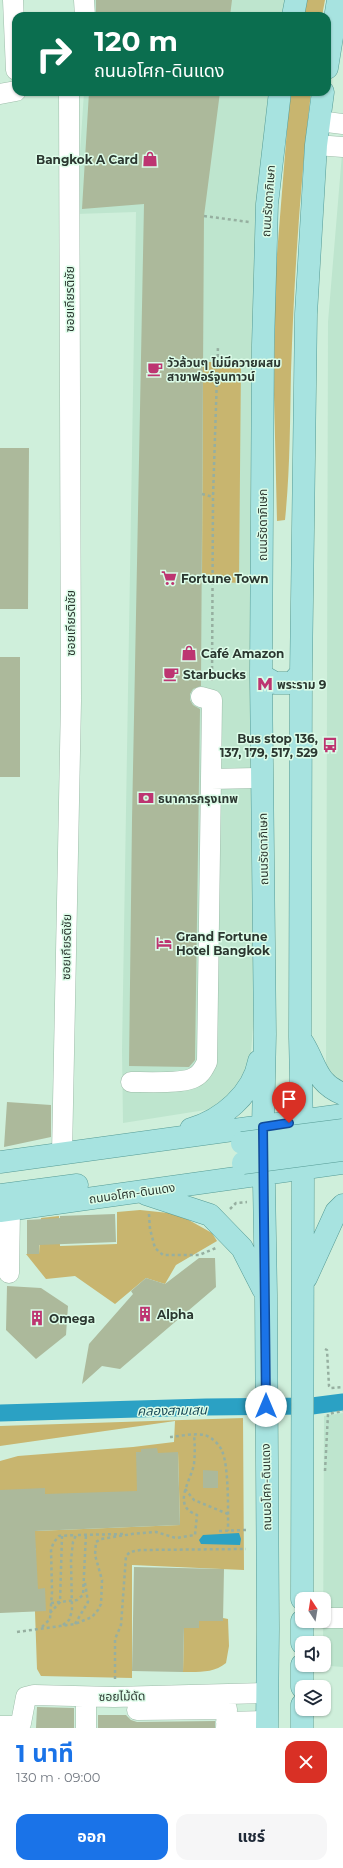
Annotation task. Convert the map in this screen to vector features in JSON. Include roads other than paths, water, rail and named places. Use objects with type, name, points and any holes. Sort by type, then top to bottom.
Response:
[{"type":"main road","points":[[294,12],[296,0]]},
{"type":"main road","points":[[331,43],[338,0]]},
{"type":"main road","name":"ถนนรัชดาภิเษก","points":[[263,1127],[265,1034],[261,675],[264,279],[267,204],[280,96]]},
{"type":"main road","points":[[302,1592],[304,1169],[300,1037],[301,673],[306,314],[316,145],[322,96]]},
{"type":"main road","points":[[261,675],[274,683],[292,683],[301,673]]},
{"type":"main road","points":[[153,1141],[204,1126],[225,1113],[249,1086],[259,1064],[265,1034]]},
{"type":"main road","points":[[300,1037],[310,1054],[320,1078],[335,1090],[343,1094]]},
{"type":"main road","points":[[0,1162],[343,1115]]},
{"type":"main road","name":"ถนนอโศก-ดินแดง","points":[[263,1127],[266,1294],[267,1724]]},
{"type":"main road","points":[[242,1153],[343,1130]]},
{"type":"main road","points":[[0,1175],[242,1153],[343,1150]]},
{"type":"main road","name":"ถนนอโศก-ดินแดง","points":[[3,1205],[242,1153]]},
{"type":"main road","name":"ถนนอโศก-ดินแดง","points":[[3,1205],[144,1199],[264,1174],[343,1163]]},
{"type":"main road","points":[[144,1199],[210,1215],[242,1248],[266,1294]]},
{"type":"main road","points":[[304,1282],[336,1212],[343,1205]]},
{"type":"main road","points":[[302,1716],[302,1728]]},
{"type":"street","points":[[13,0],[14,12]]},
{"type":"street","points":[[84,0],[85,12]]},
{"type":"street","points":[[0,94],[12,92]]},
{"type":"street","name":"ซอยเกียรติชัย","points":[[62,1154],[71,701],[69,96]]},
{"type":"street","points":[[319,121],[343,124]]},
{"type":"street","points":[[316,145],[343,147]]},
{"type":"street","points":[[131,1082],[182,1081],[194,1078],[202,1071],[207,1062],[211,779],[207,699]]},
{"type":"street","points":[[211,779],[262,778]]},
{"type":"street","points":[[3,1205],[9,1273]]},
{"type":"street","points":[[331,1618],[343,1618]]},
{"type":"street","name":"ซอยไม้ดัด","points":[[0,1726],[13,1726],[21,1723],[26,1697],[34,1694],[86,1697],[267,1693]]},
{"type":"street","points":[[86,1697],[86,1728]]},
{"type":"street","points":[[136,1710],[227,1709],[226,1725],[267,1724]]},
{"type":"water","points":[[239,1533],[241,1539],[240,1545],[201,1544],[199,1540],[203,1535]]},
{"type":"waterway","name":"คลองสามเสน","points":[[0,1413],[206,1407],[312,1406],[343,1402]]},
{"type":"place","name":"Bangkok A Card","points":[[150,159]]},
{"type":"place","name":"วัวล้วนๆ ไม่มีควายผสม สาขาฟอร์จูนทาวน์","points":[[155,369]]},
{"type":"place","name":"Fortune Town","points":[[169,578]]},
{"type":"place","name":"Café Amazon","points":[[189,653]]},
{"type":"place","name":"Starbucks","points":[[171,674]]},
{"type":"place","name":"พระราม 9","points":[[265,684]]},
{"type":"place","name":"Bus stop 136, 137, 179, 517, 529","points":[[330,745]]},
{"type":"place","name":"ธนาคารกรุงเทพ","points":[[146,798]]},
{"type":"place","name":"Grand Fortune Hotel Bangkok","points":[[164,943]]},
{"type":"place","name":"Alpha","points":[[145,1314]]},
{"type":"place","name":"Omega","points":[[37,1318]]}]
